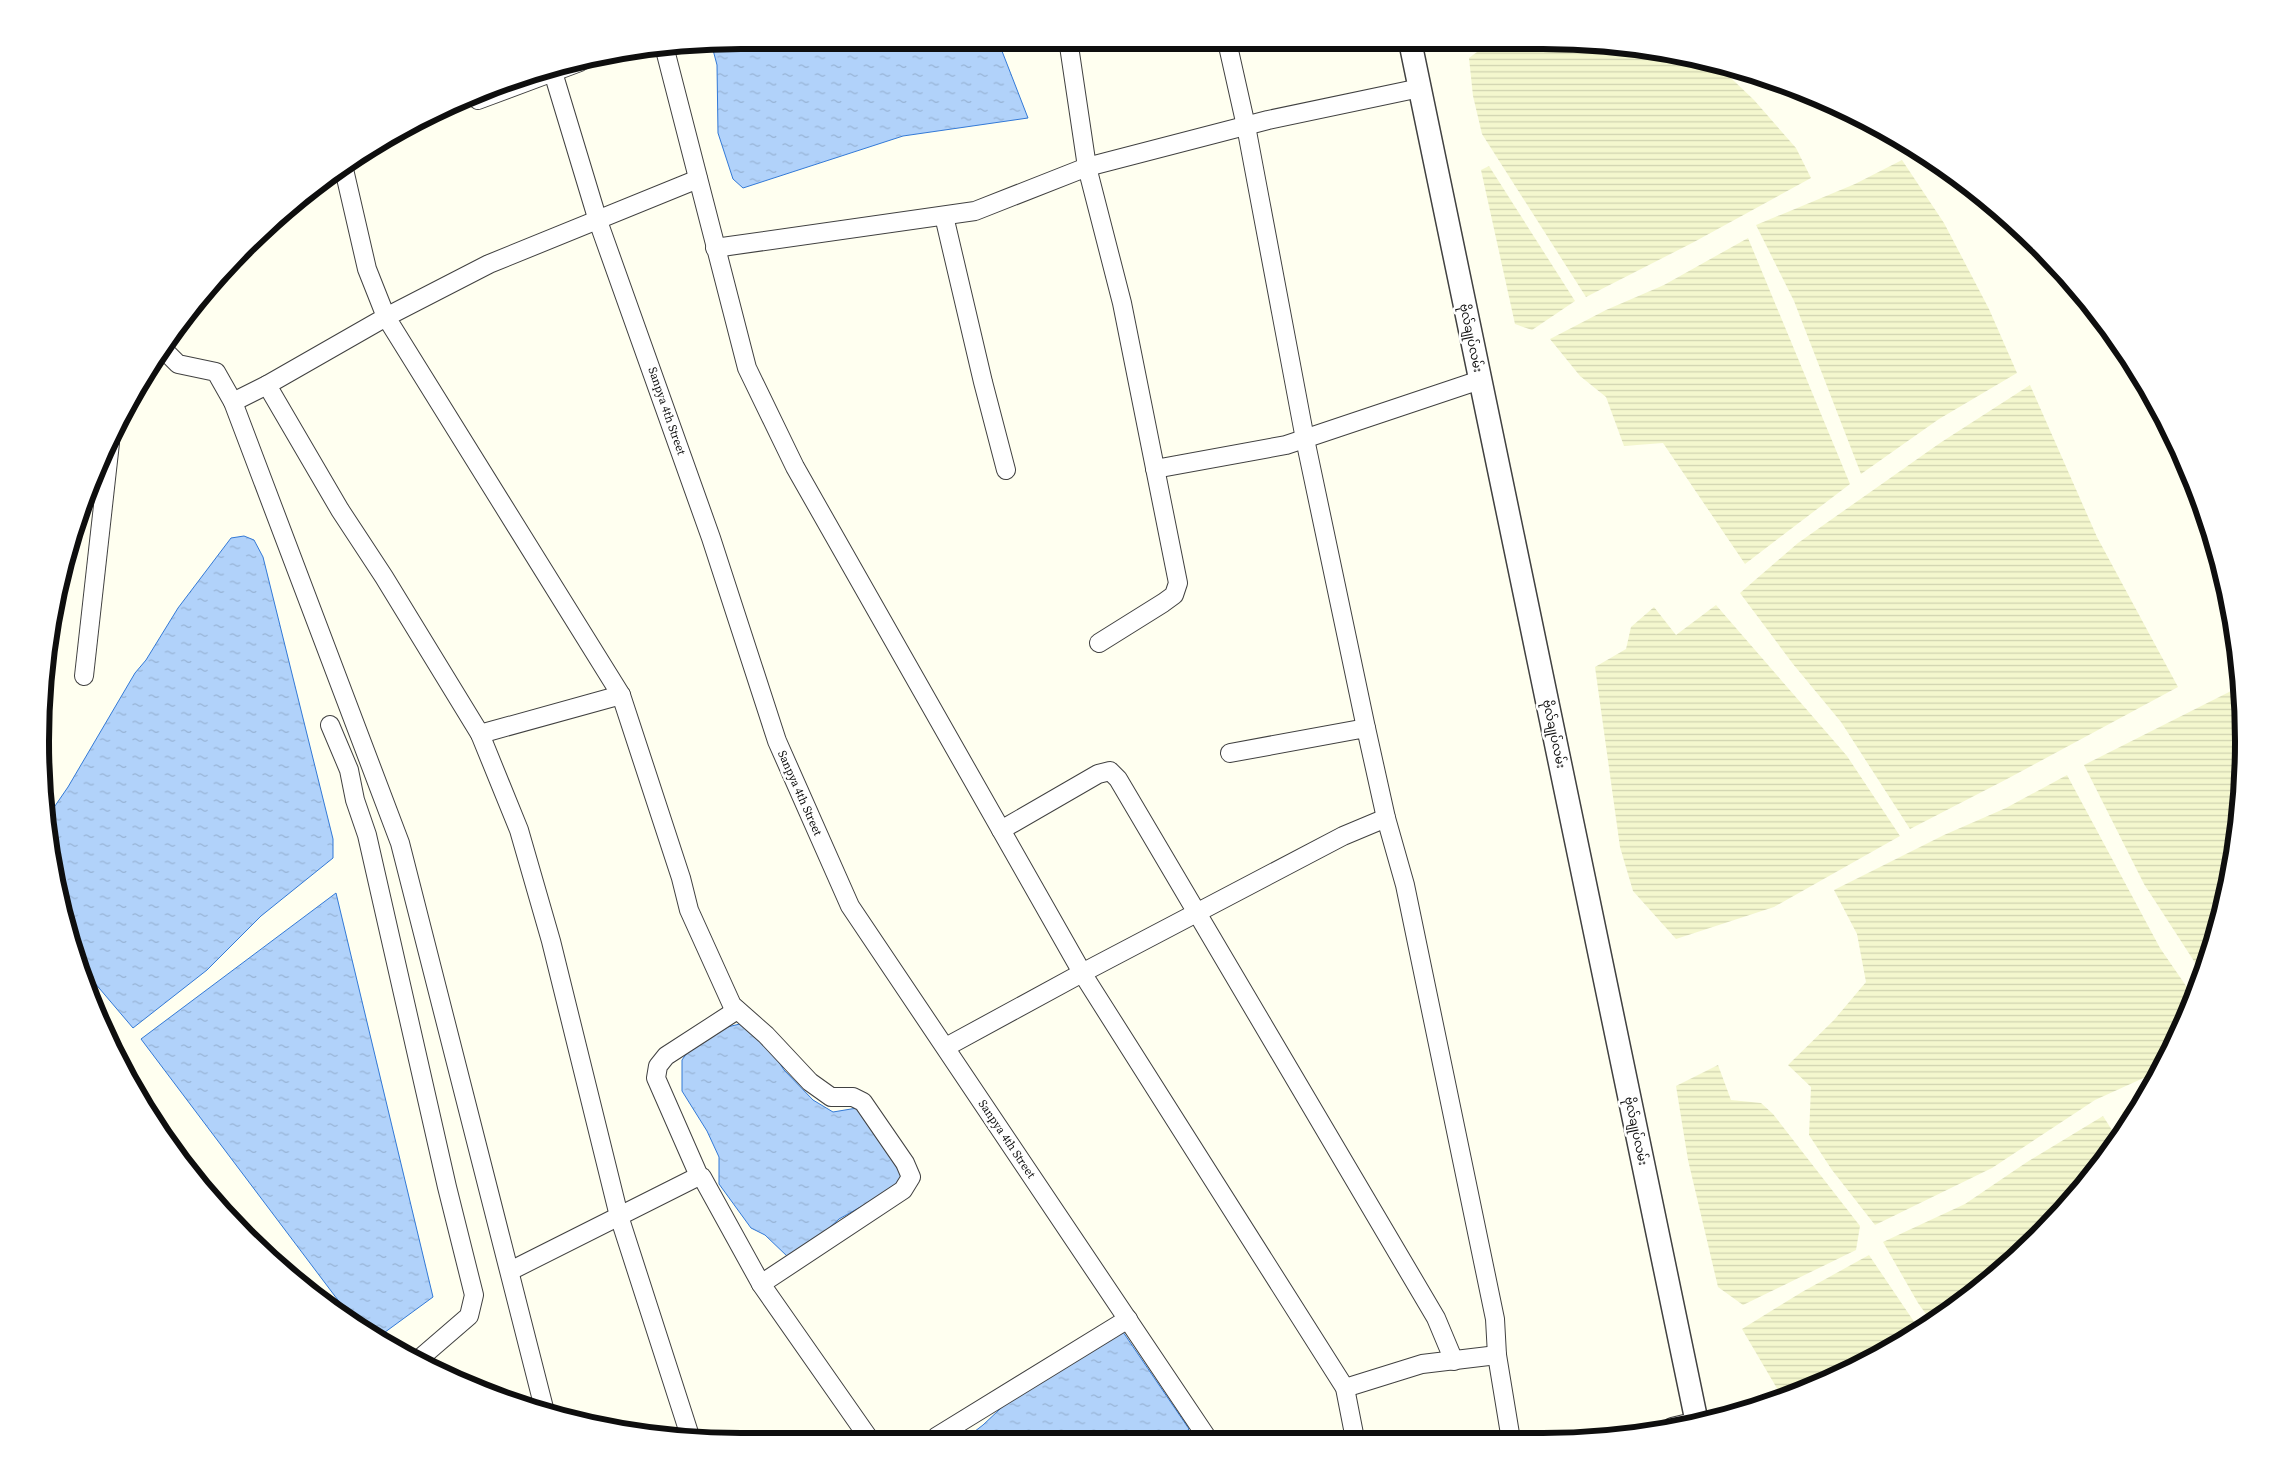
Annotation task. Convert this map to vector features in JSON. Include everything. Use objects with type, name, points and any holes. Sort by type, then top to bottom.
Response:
[{"type":"street","points":[[1069,49],[1087,166],[1122,303],[1178,583],[1174,595],[1099,643]]},
{"type":"street","points":[[1229,49],[1246,126],[1305,439],[1386,818],[1405,885],[1495,1319],[1497,1355],[1510,1433]]},
{"type":"street","name":"ဗိုလ်ချုပ်လမ်း","points":[[1412,49],[1696,1416]]},
{"type":"street","points":[[666,53],[747,368],[795,468],[868,600],[1082,973],[1345,1388],[1354,1433]]},
{"type":"street","name":"Sanpya 4th Street","points":[[554,74],[598,221],[711,538],[777,741],[850,906],[1204,1433]]},
{"type":"street","points":[[715,248],[975,211],[1087,166],[1246,126],[1420,88]]},
{"type":"street","points":[[345,173],[367,269],[386,317],[621,695],[682,878],[689,910],[726,995],[737,1010],[766,1035],[810,1082],[831,1097],[853,1097],[863,1102],[906,1163],[911,1177],[903,1190],[762,1284]]},
{"type":"street","points":[[234,402],[386,317],[490,264],[698,179]]},
{"type":"street","points":[[944,216],[1006,470]]},
{"type":"street","points":[[167,353],[178,364],[216,372],[234,402],[400,843],[543,1404]]},
{"type":"street","points":[[1156,469],[1286,446],[1480,380]]},
{"type":"street","points":[[267,385],[340,510],[384,576],[480,734],[519,830],[551,941],[619,1216],[688,1431]]},
{"type":"street","points":[[84,676],[108,461]]},
{"type":"street","points":[[480,734],[621,695]]},
{"type":"street","points":[[330,725],[349,770],[354,800],[367,835],[447,1187],[474,1295],[469,1316],[423,1356]]},
{"type":"street","points":[[1230,753],[1366,728]]},
{"type":"street","points":[[1001,830],[1098,774],[1110,771],[1118,779],[1436,1318],[1454,1360]]},
{"type":"street","points":[[946,1047],[1082,973],[1343,836],[1386,818]]},
{"type":"street","points":[[737,1010],[666,1056],[658,1066],[656,1078],[699,1176],[704,1179],[762,1284],[865,1433]]},
{"type":"street","points":[[510,1271],[699,1176]]},
{"type":"street","points":[[943,1433],[1128,1319]]},
{"type":"street","points":[[1345,1388],[1422,1364],[1497,1355]]},
{"type":"green space","points":[[1481,49],[1588,50],[1678,62],[1726,73],[1754,100],[1796,148],[1811,178],[1694,242],[1586,297],[1482,134],[1473,96],[1469,58]]},
{"type":"green space","points":[[1902,160],[1944,223],[1989,309],[2017,373],[1939,419],[1861,474],[1794,301],[1756,225],[1855,184]]},
{"type":"green space","points":[[1489,166],[1575,301],[1532,330],[1515,324],[1481,170]]},
{"type":"green space","points":[[1748,238],[1850,484],[1745,564],[1663,443],[1624,446],[1606,397],[1580,376],[1550,339],[1606,310],[1664,285]]},
{"type":"green space","points":[[2030,385],[2097,537],[2178,687],[1910,829],[1841,722],[1793,664],[1740,593],[1798,543],[1940,443]]},
{"type":"green space","points":[[1716,605],[1847,756],[1900,836],[1774,907],[1676,939],[1633,891],[1620,847],[1595,667],[1626,649],[1631,627],[1654,607],[1676,635]]},
{"type":"green space","points":[[2233,690],[2234,786],[2229,831],[2222,876],[2212,920],[2198,967],[2144,884],[2084,765]]},
{"type":"green space","points":[[2067,775],[2160,948],[2189,990],[2149,1076],[2095,1100],[1992,1168],[1875,1225],[1832,1170],[1809,1135],[1811,1087],[1788,1065],[1834,1020],[1866,982],[1857,934],[1834,890],[1944,835],[2006,808]]},
{"type":"green space","points":[[1718,1065],[1731,1100],[1761,1103],[1773,1114],[1860,1226],[1856,1250],[1743,1305],[1718,1287],[1688,1160],[1676,1086]]},
{"type":"green space","points":[[2131,1106],[2125,1117],[2122,1112]]},
{"type":"green space","points":[[2103,1116],[2114,1133],[2063,1197],[2032,1230],[1999,1261],[1928,1317],[1883,1242],[1965,1204],[2027,1162]]},
{"type":"green space","points":[[1869,1255],[1916,1324],[1849,1362],[1779,1392],[1742,1329],[1802,1292]]},
{"type":"water","points":[[1001,49],[1028,118],[903,136],[743,188],[733,179],[718,133],[717,65],[713,50]]},
{"type":"water","points":[[244,536],[254,540],[263,557],[333,839],[333,858],[261,916],[207,970],[133,1028],[90,977],[85,964],[62,876],[53,809],[68,787],[135,673],[146,660],[178,608],[231,538]]},
{"type":"water","points":[[336,893],[433,1297],[383,1334],[344,1308],[141,1039]]},
{"type":"water","points":[[744,1023],[758,1030],[784,1070],[813,1100],[833,1112],[857,1108],[892,1154],[902,1178],[891,1190],[839,1219],[826,1231],[788,1257],[765,1235],[751,1228],[719,1184],[719,1157],[707,1131],[682,1091],[682,1060],[693,1044],[719,1029]]},
{"type":"water","points":[[1123,1332],[1189,1429],[1185,1433],[973,1433],[1016,1394]]}]
